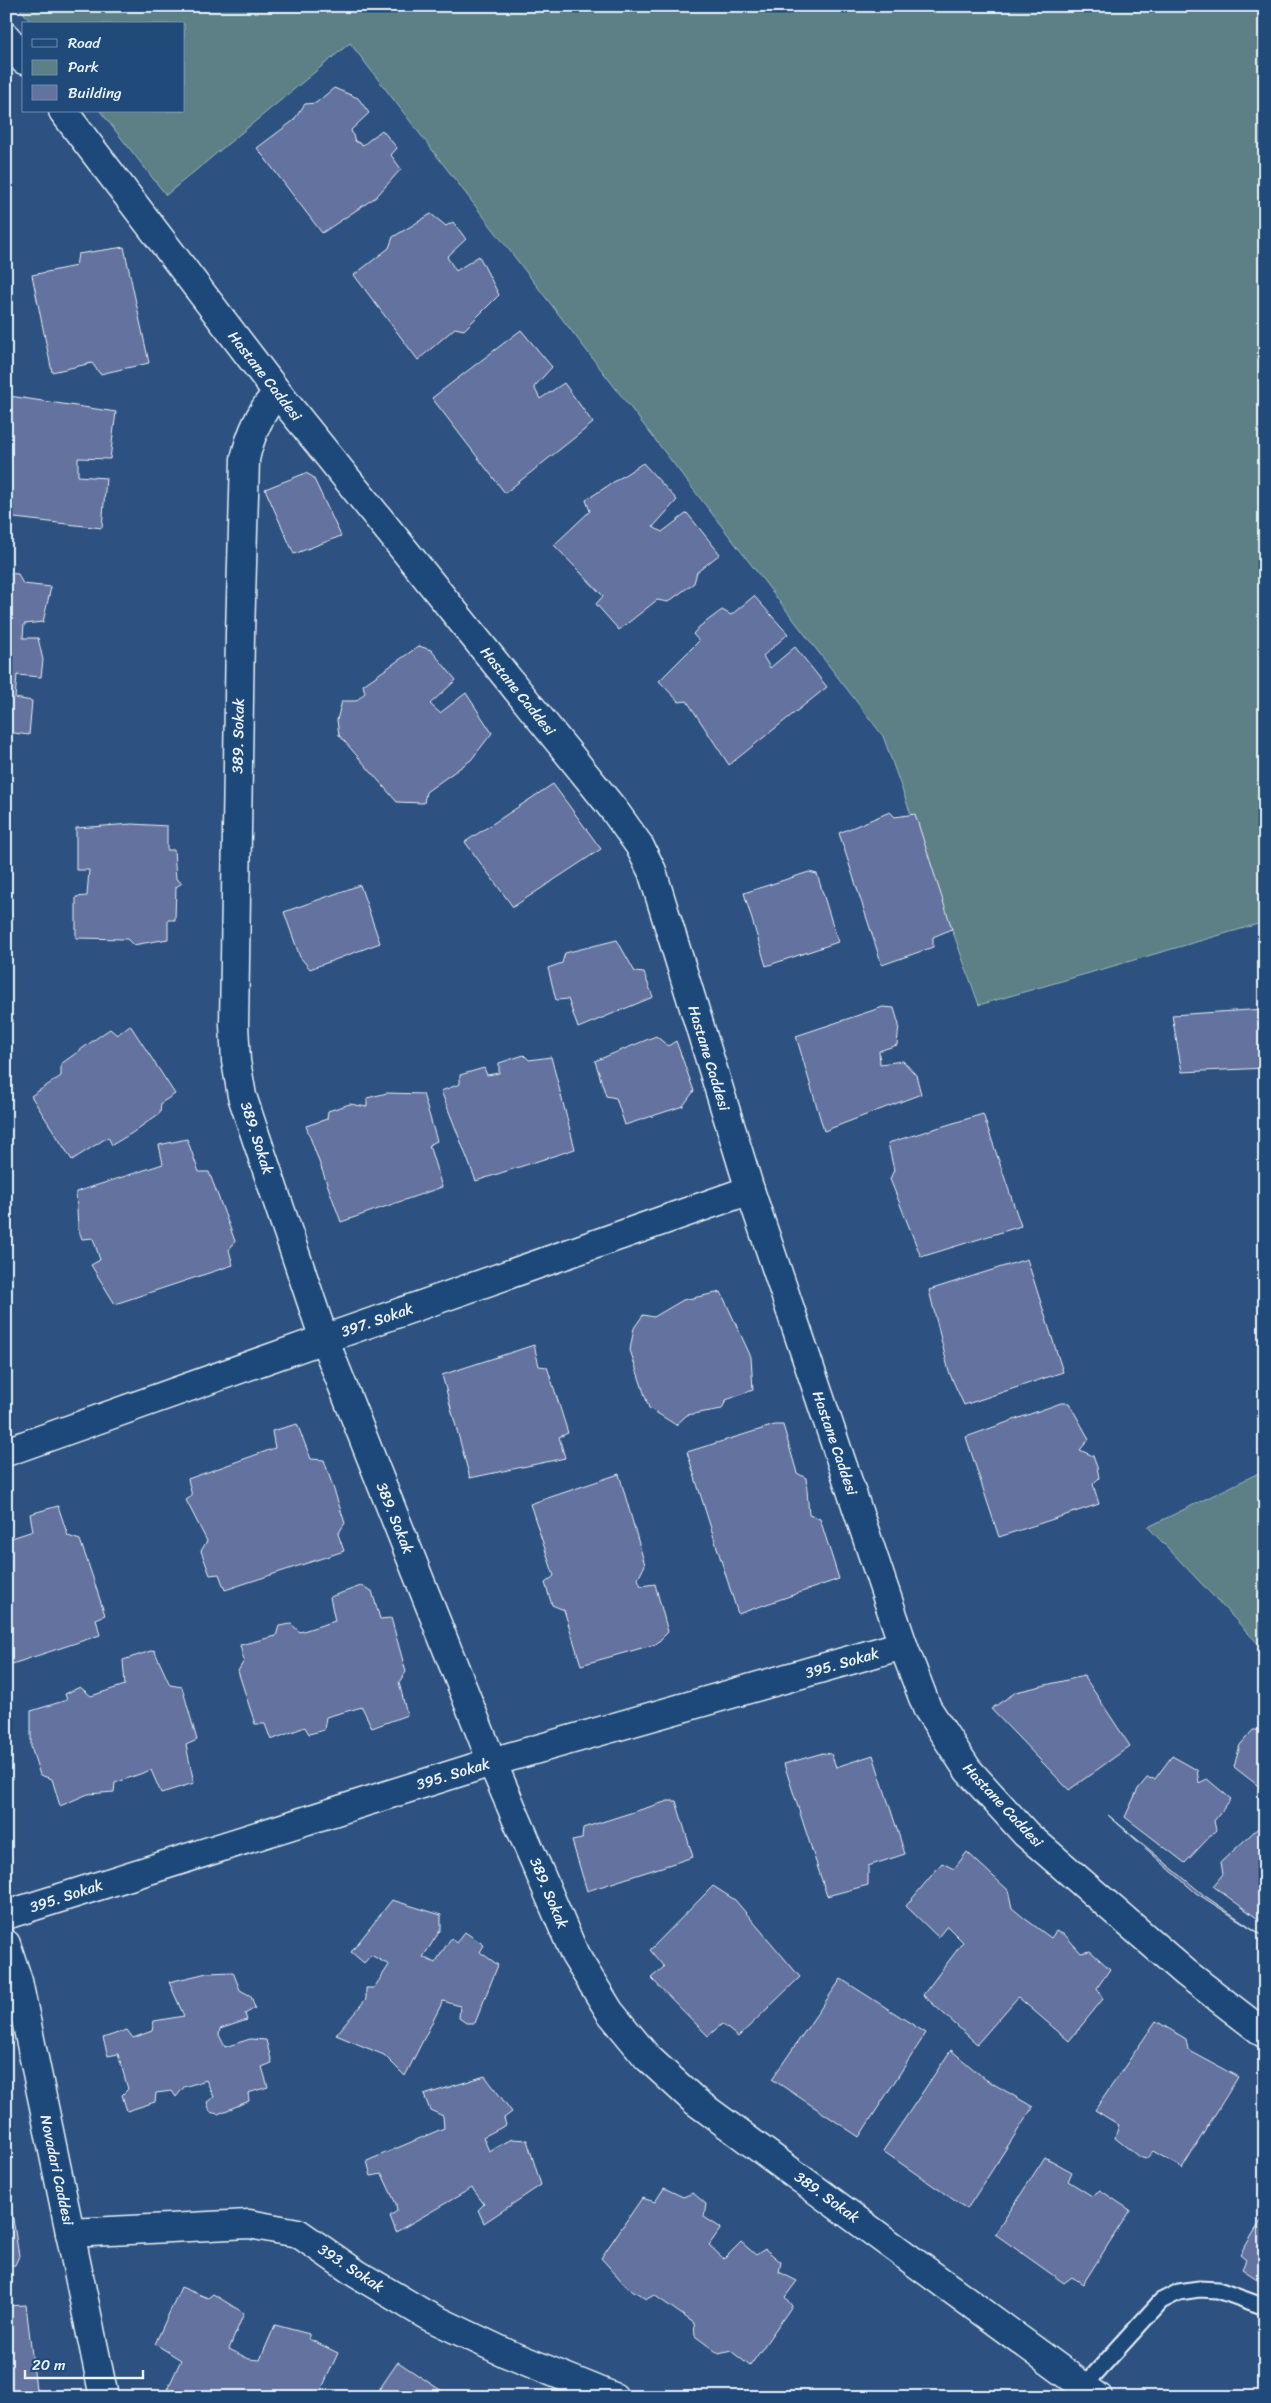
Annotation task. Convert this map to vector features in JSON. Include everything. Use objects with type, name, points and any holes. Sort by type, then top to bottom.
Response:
[{"type":"street","points":[[6,38],[22,58]]},
{"type":"street","name":"Hastane Caddesi","points":[[63,112],[277,392],[614,810],[639,845],[652,871],[750,1190],[903,1646],[927,1708],[962,1762],[1026,1834],[1186,1973],[1265,2034]]},
{"type":"street","name":"389. Sokak","points":[[277,392],[264,408],[251,433],[245,459],[240,634],[234,1025],[236,1061],[242,1096],[324,1339],[492,1762],[575,1955],[610,2012],[647,2057],[695,2101],[1091,2391]]},
{"type":"street","name":"397. Sokak","points":[[6,1452],[750,1190]]},
{"type":"street","name":"395. Sokak","points":[[6,1915],[492,1762],[903,1646]]},
{"type":"street","name":"Novadari Caddesi","points":[[6,1944],[18,1981],[104,2397]]},
{"type":"street","name":"393. Sokak","points":[[70,2233],[249,2224],[298,2233],[357,2274],[426,2315],[506,2352],[614,2397]]},
{"type":"lane","points":[[1091,2391],[1161,2301],[1179,2292],[1199,2288],[1218,2290],[1265,2307]]},
{"type":"green space","points":[[18,6],[1265,6],[1265,922],[979,1005],[883,736],[350,43],[166,195],[101,112],[185,112],[185,22],[30,22]]},
{"type":"green space","points":[[1265,1470],[1265,1651],[1148,1527]]},
{"type":"building","points":[[334,88],[358,98],[369,113],[351,130],[355,141],[363,145],[382,130],[397,148],[391,155],[401,169],[376,197],[322,233],[257,148],[293,121],[305,104],[316,103]]},
{"type":"building","points":[[431,214],[446,226],[453,222],[466,239],[447,257],[456,271],[479,256],[499,295],[464,330],[455,328],[418,360],[354,275],[389,248],[393,237]]},
{"type":"building","points":[[124,247],[149,363],[100,374],[92,363],[52,372],[32,275],[76,266],[78,254]]},
{"type":"building","points":[[521,330],[552,367],[534,387],[540,399],[564,383],[593,423],[505,493],[432,398]]},
{"type":"building","points":[[9,396],[116,412],[110,459],[78,458],[78,476],[106,478],[102,528],[6,517],[6,398]]},
{"type":"building","points":[[643,463],[677,500],[653,527],[662,532],[687,513],[720,554],[697,572],[694,583],[668,602],[657,600],[619,630],[596,604],[603,596],[554,545],[590,511],[586,500]]},
{"type":"building","points":[[306,473],[313,477],[341,536],[294,554],[265,489]]},
{"type":"building","points":[[6,573],[18,574],[23,584],[51,587],[43,622],[24,624],[23,638],[38,638],[43,660],[41,677],[17,675],[15,698],[32,701],[29,735],[6,732]]},
{"type":"building","points":[[754,596],[788,634],[763,656],[770,668],[795,647],[827,687],[729,765],[687,701],[679,702],[659,681],[699,641],[693,634],[699,627],[722,610],[731,615]]},
{"type":"building","points":[[419,646],[431,650],[456,680],[430,704],[440,713],[466,693],[492,733],[471,760],[426,792],[424,803],[397,802],[339,735],[337,720],[342,701],[356,701],[365,693],[363,685]]},
{"type":"building","points":[[553,784],[601,849],[513,907],[465,842]]},
{"type":"building","points":[[890,812],[895,817],[915,814],[952,929],[933,937],[933,947],[882,965],[839,833]]},
{"type":"building","points":[[132,824],[167,826],[167,850],[174,850],[176,879],[182,883],[176,887],[175,920],[168,920],[168,939],[133,945],[127,939],[76,938],[76,897],[87,896],[89,870],[76,870],[76,828]]},
{"type":"building","points":[[809,872],[817,874],[838,942],[766,966],[744,893]]},
{"type":"building","points":[[360,885],[380,943],[310,969],[300,957],[284,912]]},
{"type":"building","points":[[617,940],[635,972],[644,973],[653,997],[578,1028],[568,999],[556,1000],[548,968],[562,963],[565,953]]},
{"type":"building","points":[[883,1007],[894,1008],[899,1025],[897,1045],[879,1051],[880,1064],[903,1061],[916,1075],[921,1094],[824,1131],[796,1036]]},
{"type":"building","points":[[1265,1009],[1265,1068],[1182,1072],[1172,1015]]},
{"type":"building","points":[[130,1025],[175,1094],[161,1103],[160,1113],[132,1133],[112,1145],[108,1137],[72,1160],[31,1096],[61,1076],[61,1064],[101,1035],[110,1029],[117,1035]]},
{"type":"building","points":[[656,1036],[668,1046],[676,1041],[694,1091],[683,1106],[625,1125],[616,1098],[606,1096],[595,1061]]},
{"type":"building","points":[[524,1055],[529,1060],[551,1057],[575,1149],[476,1181],[441,1091],[460,1084],[460,1075],[484,1068],[487,1075],[499,1073],[499,1063]]},
{"type":"building","points":[[387,1093],[423,1094],[437,1141],[429,1145],[442,1187],[341,1222],[306,1126],[327,1119],[328,1111],[350,1104],[367,1107],[367,1098]]},
{"type":"building","points":[[983,1114],[1021,1226],[921,1257],[890,1179],[894,1170],[888,1143]]},
{"type":"building","points":[[187,1139],[199,1172],[209,1172],[235,1241],[229,1250],[233,1265],[115,1304],[91,1265],[100,1260],[93,1238],[82,1239],[78,1228],[76,1192],[163,1164],[159,1145]]},
{"type":"building","points":[[1027,1259],[1063,1372],[964,1405],[949,1372],[929,1290]]},
{"type":"building","points":[[721,1292],[751,1357],[753,1390],[726,1400],[722,1409],[687,1415],[676,1425],[649,1408],[630,1350],[634,1328],[643,1315],[654,1317],[683,1300]]},
{"type":"building","points":[[534,1345],[539,1366],[547,1367],[568,1433],[559,1437],[565,1458],[470,1478],[442,1375]]},
{"type":"building","points":[[1061,1403],[1069,1403],[1089,1439],[1080,1450],[1093,1456],[1097,1467],[1099,1478],[1093,1484],[1099,1504],[999,1537],[966,1437]]},
{"type":"building","points":[[297,1424],[311,1459],[324,1460],[345,1523],[338,1534],[344,1551],[225,1590],[219,1574],[210,1575],[201,1551],[207,1541],[186,1500],[192,1496],[188,1479],[275,1448],[272,1431]]},
{"type":"building","points":[[775,1425],[783,1425],[797,1473],[806,1478],[809,1515],[820,1519],[839,1579],[738,1614],[687,1452]]},
{"type":"building","points":[[619,1474],[645,1565],[638,1579],[641,1586],[655,1584],[668,1632],[656,1644],[581,1665],[564,1610],[552,1605],[545,1583],[554,1576],[530,1504]]},
{"type":"building","points":[[58,1506],[68,1536],[80,1540],[105,1615],[96,1619],[100,1635],[6,1666],[6,1540],[33,1531],[30,1514]]},
{"type":"building","points":[[361,1586],[372,1591],[380,1619],[391,1618],[406,1672],[399,1682],[407,1715],[372,1728],[362,1707],[326,1717],[324,1730],[309,1734],[305,1727],[271,1740],[265,1724],[255,1724],[238,1671],[244,1661],[240,1645],[276,1636],[279,1626],[291,1624],[300,1632],[335,1621],[330,1597]]},
{"type":"building","points":[[154,1650],[170,1685],[182,1687],[197,1740],[186,1745],[194,1783],[161,1793],[151,1770],[115,1783],[114,1792],[88,1794],[60,1806],[52,1779],[40,1775],[31,1747],[31,1711],[67,1700],[65,1694],[80,1687],[91,1696],[125,1685],[123,1660]]},
{"type":"building","points":[[1084,1676],[1130,1746],[1069,1790],[991,1709],[1016,1692]]},
{"type":"building","points":[[1265,1726],[1265,1791],[1234,1767],[1240,1745],[1253,1730],[1262,1730]]},
{"type":"building","points":[[823,1753],[831,1754],[836,1767],[873,1755],[905,1854],[868,1866],[868,1885],[827,1896],[784,1764]]},
{"type":"building","points":[[1172,1756],[1197,1770],[1199,1783],[1207,1779],[1231,1799],[1214,1821],[1216,1830],[1185,1863],[1125,1817],[1138,1789],[1147,1778],[1155,1779]]},
{"type":"building","points":[[668,1801],[676,1801],[693,1857],[587,1891],[572,1841],[582,1839],[583,1828]]},
{"type":"building","points":[[1108,1815],[1205,1896],[1265,1937],[1196,1893]]},
{"type":"building","points":[[1258,1828],[1265,1833],[1265,1924],[1213,1886],[1223,1874],[1221,1862]]},
{"type":"building","points":[[967,1852],[1008,1890],[1012,1908],[1024,1918],[1051,1938],[1056,1931],[1065,1935],[1081,1953],[1090,1951],[1110,1969],[1097,1988],[1103,1999],[1069,2041],[1018,1997],[977,2044],[923,1995],[963,1942],[947,1926],[938,1937],[906,1906],[942,1863],[954,1869]]},
{"type":"building","points":[[713,1886],[735,1900],[800,1977],[738,2037],[722,2024],[708,2036],[651,1978],[664,1967],[650,1950]]},
{"type":"building","points":[[392,1900],[441,1915],[441,1929],[423,1957],[435,1963],[451,1938],[456,1943],[465,1932],[484,1945],[480,1952],[498,1965],[475,2023],[466,2023],[459,2018],[460,2006],[443,2001],[405,2076],[384,2055],[336,2035],[366,1999],[366,1988],[374,1988],[389,1965],[371,1955],[364,1963],[351,1952]]},
{"type":"building","points":[[233,1972],[240,1990],[251,1996],[255,2008],[245,2014],[247,2020],[220,2029],[219,2035],[225,2047],[250,2039],[266,2040],[272,2063],[262,2067],[268,2087],[248,2093],[249,2101],[218,2114],[210,2112],[207,2102],[214,2097],[206,2080],[184,2087],[176,2097],[172,2091],[156,2093],[155,2102],[127,2111],[122,2095],[128,2089],[118,2054],[108,2056],[103,2038],[127,2030],[133,2038],[152,2031],[154,2021],[184,2016],[169,1982],[207,1973]]},
{"type":"building","points":[[841,1979],[926,2033],[859,2137],[772,2079]]},
{"type":"building","points":[[1156,2021],[1186,2039],[1188,2050],[1238,2077],[1182,2168],[1153,2151],[1146,2159],[1139,2157],[1115,2138],[1119,2125],[1095,2110]]},
{"type":"building","points":[[951,2050],[985,2079],[1033,2107],[967,2209],[883,2151]]},
{"type":"building","points":[[485,2076],[512,2112],[504,2118],[506,2125],[483,2137],[489,2151],[512,2139],[527,2140],[541,2185],[484,2223],[478,2210],[484,2204],[472,2188],[396,2232],[390,2216],[397,2211],[396,2204],[382,2174],[371,2176],[367,2161],[444,2128],[443,2116],[430,2110],[424,2095]]},
{"type":"building","points":[[1045,2157],[1072,2172],[1068,2181],[1092,2196],[1100,2190],[1130,2210],[1083,2284],[1072,2277],[1064,2283],[995,2234]]},
{"type":"building","points":[[6,2175],[19,2256],[15,2265],[6,2266]]},
{"type":"building","points":[[664,2188],[683,2197],[693,2193],[706,2204],[704,2217],[721,2228],[709,2245],[724,2259],[741,2242],[756,2255],[765,2249],[781,2262],[779,2272],[797,2281],[785,2297],[792,2306],[750,2366],[731,2351],[719,2354],[695,2336],[694,2323],[654,2295],[647,2299],[627,2287],[601,2258],[642,2198],[655,2202]]},
{"type":"building","points":[[1265,2214],[1265,2279],[1257,2279],[1242,2269],[1246,2260],[1240,2255]]},
{"type":"building","points":[[181,2287],[208,2298],[213,2294],[244,2313],[229,2349],[249,2359],[260,2360],[275,2325],[309,2334],[309,2339],[338,2353],[318,2397],[164,2397],[181,2360],[155,2344]]},
{"type":"building","points":[[26,2305],[37,2397],[6,2397],[6,2306]]},
{"type":"building","points":[[398,2362],[451,2397],[374,2397]]}]
